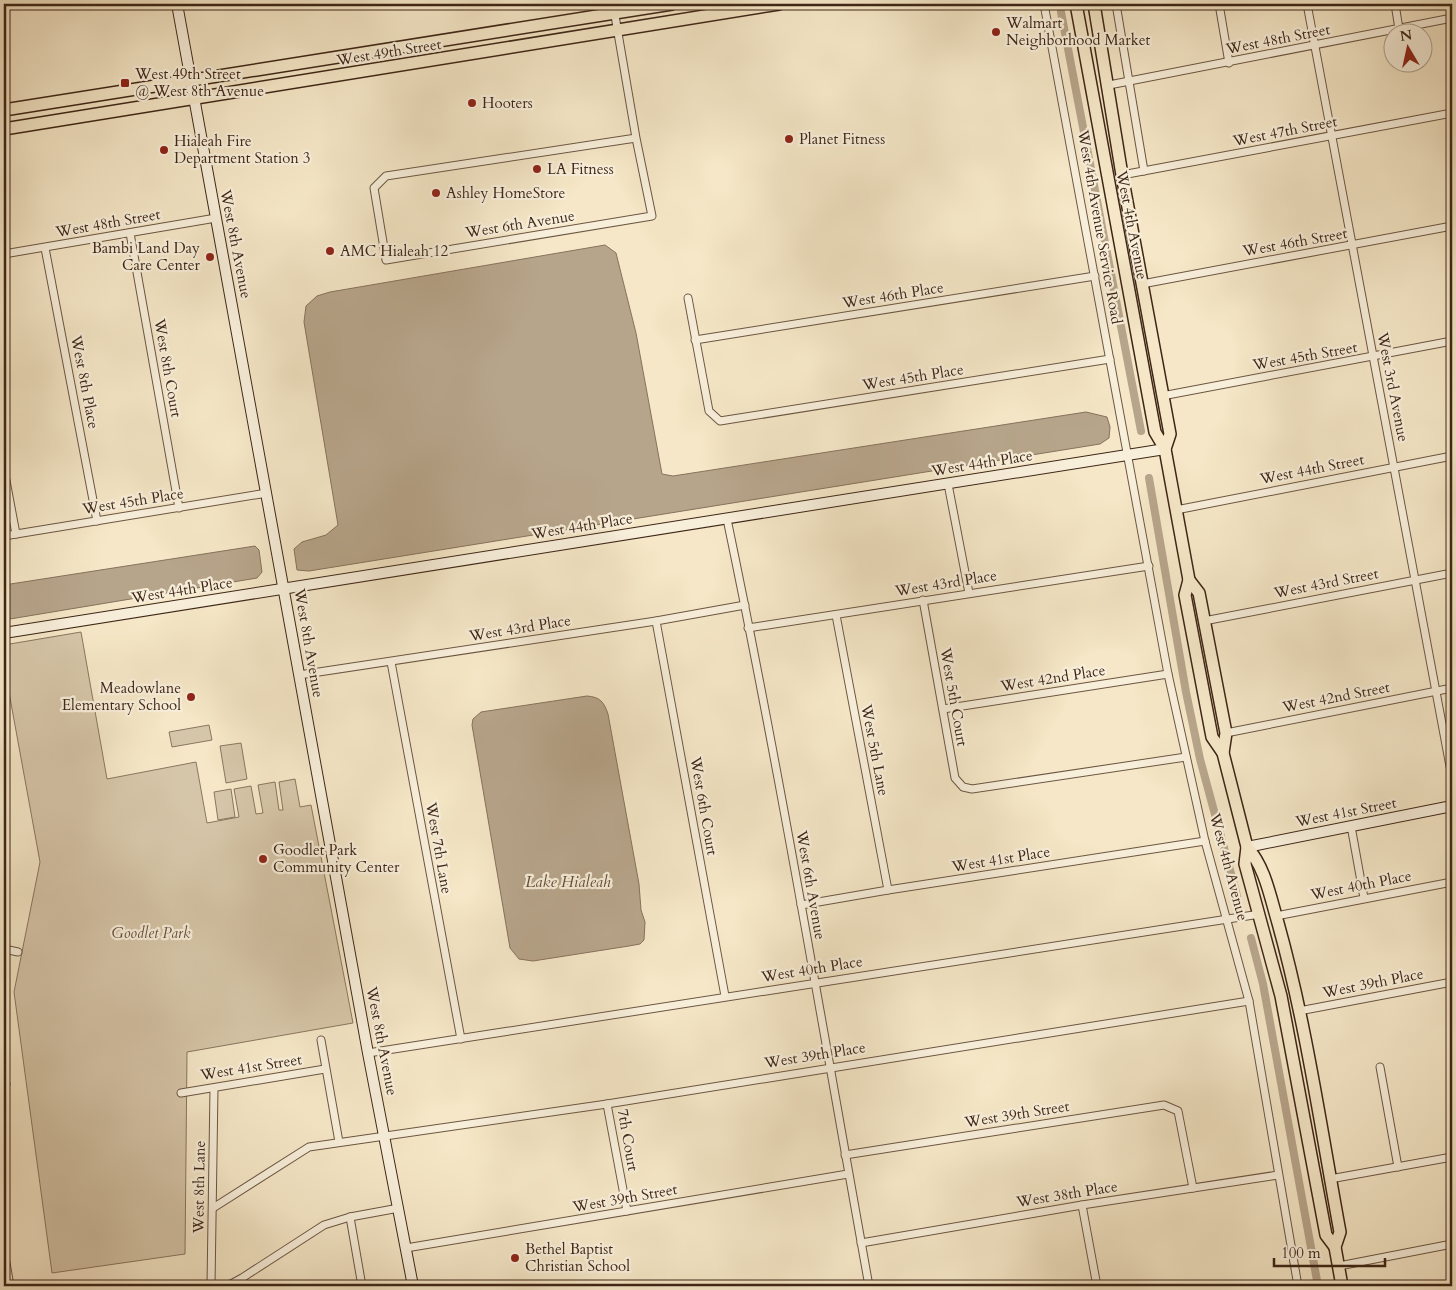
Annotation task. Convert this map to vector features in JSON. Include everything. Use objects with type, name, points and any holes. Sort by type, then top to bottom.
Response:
[{"type":"main road","name":"West 49th Street","points":[[4,110],[460,38],[614,8],[672,4]]},
{"type":"main road","name":"West 49th Street","points":[[4,129],[779,4]]},
{"type":"main road","name":"West 4th Avenue","points":[[1076,4],[1154,432],[1165,449],[1189,580],[1185,595],[1207,714],[1212,737],[1222,753],[1246,847],[1245,864],[1260,914],[1287,1023],[1326,1235],[1335,1247],[1342,1286]]},
{"type":"main road","name":"West 4th Avenue","points":[[1094,4],[1109,84],[1122,175],[1170,434],[1165,449]]},
{"type":"main road","points":[[415,63],[417,54],[422,49],[460,38]]},
{"type":"main road","points":[[367,70],[400,59],[411,50],[412,46]]},
{"type":"main road","points":[[65,120],[73,104],[103,98],[117,92]]},
{"type":"main road","points":[[1104,159],[1110,168],[1122,175]]},
{"type":"main road","points":[[1125,269],[1131,278],[1142,284]]},
{"type":"main road","name":"West 4th Avenue","points":[[1189,580],[1199,593],[1226,733],[1222,753]]},
{"type":"main road","name":"West 4th Avenue","points":[[1246,847],[1258,859],[1276,916],[1299,1011],[1340,1232],[1335,1247]]},
{"type":"main road","points":[[1313,1169],[1319,1176],[1330,1179]]},
{"type":"street","name":"West 8th Avenue","points":[[177,4],[368,1053],[386,1136],[413,1286]]},
{"type":"street","name":"West 4th Avenue Service Road","points":[[1044,4],[1128,455]]},
{"type":"street","points":[[1116,4],[1144,171]]},
{"type":"street","points":[[1219,4],[1230,63]]},
{"type":"street","name":"West 3rd Avenue","points":[[1307,4],[1452,776]]},
{"type":"street","points":[[1395,4],[1398,22]]},
{"type":"street","name":"West 6th Avenue","points":[[614,8],[636,138],[652,216],[386,260],[374,188],[386,176],[636,138]]},
{"type":"street","name":"West 48th Street","points":[[1433,22],[1452,18]]},
{"type":"street","name":"West 48th Street","points":[[1109,84],[1230,63],[1384,32]]},
{"type":"street","name":"West 47th Street","points":[[1122,175],[1452,113]]},
{"type":"street","name":"West 48th Street","points":[[4,254],[216,218]]},
{"type":"street","name":"West 46th Street","points":[[1142,284],[1452,226]]},
{"type":"street","name":"West 8th Court","points":[[130,234],[179,508]]},
{"type":"street","name":"West 8th Place","points":[[45,248],[97,521]]},
{"type":"street","name":"West 46th Place","points":[[694,340],[1095,276]]},
{"type":"street","points":[[688,298],[694,340]]},
{"type":"street","name":"West 45th Place","points":[[694,340],[710,411],[720,421],[1110,359]]},
{"type":"street","name":"West 45th Street","points":[[1162,396],[1452,341]]},
{"type":"street","name":"West 44th Place","points":[[4,633],[1165,449]]},
{"type":"street","name":"West 4th Avenue","points":[[1128,455],[1168,674],[1186,757],[1205,841],[1249,1001],[1298,1286]]},
{"type":"street","name":"West 44th Street","points":[[1176,510],[1452,456]]},
{"type":"street","points":[[4,470],[16,534]]},
{"type":"street","points":[[948,484],[970,593]]},
{"type":"street","name":"West 45th Place","points":[[4,536],[267,493]]},
{"type":"street","name":"West 6th Avenue","points":[[727,519],[801,905],[813,983],[868,1286]]},
{"type":"street","name":"West 43rd Place","points":[[748,628],[1148,566]]},
{"type":"street","name":"West 43rd Street","points":[[1204,621],[1452,573]]},
{"type":"street","name":"West 5th Court","points":[[923,600],[955,778],[963,787],[972,789],[1186,757]]},
{"type":"street","name":"West 43rd Place","points":[[300,675],[656,621],[745,605]]},
{"type":"street","name":"West 5th Lane","points":[[836,615],[888,890]]},
{"type":"street","name":"West 6th Court","points":[[656,621],[725,996]]},
{"type":"street","name":"West 7th Lane","points":[[391,662],[461,1039]]},
{"type":"street","name":"West 42nd Place","points":[[943,709],[1168,674]]},
{"type":"street","name":"West 42nd Street","points":[[1226,733],[1452,688]]},
{"type":"street","name":"West 41st Street","points":[[1246,847],[1452,806]]},
{"type":"street","points":[[1351,826],[1364,898]]},
{"type":"street","name":"West 41st Place","points":[[801,905],[1205,841]]},
{"type":"street","name":"West 40th Place","points":[[1276,916],[1452,882]]},
{"type":"street","name":"West 40th Place","points":[[368,1053],[1260,914]]},
{"type":"street","points":[[4,949],[18,952]]},
{"type":"street","name":"West 39th Place","points":[[1299,1011],[1452,982]]},
{"type":"street","name":"West 39th Place","points":[[213,1208],[309,1147],[607,1104],[1249,1001]]},
{"type":"street","points":[[320,1040],[338,1142]]},
{"type":"street","points":[[1380,1067],[1398,1167]]},
{"type":"street","name":"West 41st Street","points":[[181,1093],[325,1069]]},
{"type":"street","name":"West 8th Lane","points":[[211,1286],[214,1088]]},
{"type":"street","name":"7th Court","points":[[607,1104],[627,1212]]},
{"type":"street","name":"West 39th Street","points":[[845,1155],[1164,1105],[1178,1111],[1193,1188]]},
{"type":"street","points":[[1330,1179],[1452,1157]]},
{"type":"street","name":"West 39th Street","points":[[406,1248],[848,1174]]},
{"type":"street","name":"West 38th Place","points":[[861,1243],[1082,1205],[1278,1175]]},
{"type":"street","points":[[1082,1205],[1096,1286]]},
{"type":"street","points":[[218,1286],[242,1282],[324,1225],[350,1217],[399,1208]]},
{"type":"street","points":[[350,1217],[362,1286]]},
{"type":"street","points":[[1339,1266],[1452,1244]]},
{"type":"street","points":[[4,1251],[10,1286]]},
{"type":"green space","name":"Goodlet Park","points":[[81,632],[107,779],[196,762],[207,823],[239,817],[234,789],[251,786],[256,814],[263,813],[258,785],[275,782],[279,810],[283,810],[279,782],[295,779],[300,807],[311,805],[353,1023],[187,1052],[185,1254],[52,1273],[14,992],[40,862],[4,665],[4,645]]},
{"type":"green space","points":[[209,725],[212,740],[172,747],[169,732]]},
{"type":"green space","points":[[241,743],[247,779],[226,783],[220,746]]},
{"type":"green space","points":[[231,789],[235,817],[218,820],[214,792]]},
{"type":"water","points":[[605,245],[616,253],[636,333],[662,474],[673,476],[1086,412],[1107,417],[1110,427],[1109,438],[1100,444],[309,571],[297,570],[294,549],[302,542],[326,535],[338,525],[304,322],[306,306],[317,296],[330,292]]},
{"type":"water","points":[[255,546],[259,550],[262,572],[257,578],[4,620],[4,585]]},
{"type":"water","name":"Lake Hialeah","points":[[587,696],[601,701],[608,714],[639,884],[641,910],[645,922],[644,940],[640,944],[533,961],[519,959],[510,948],[472,725],[473,719],[481,712]]},
{"type":"waterway","points":[[1061,12],[1141,431]]},
{"type":"waterway","points":[[1149,478],[1186,692],[1200,759],[1237,896]]},
{"type":"waterway","points":[[1251,938],[1263,984],[1318,1286]]},
{"type":"place","name":"Walmart Neighborhood Market","points":[[996,32]]},
{"type":"place","name":"West 49th Street @ West 8th Avenue","points":[[125,83]]},
{"type":"place","name":"Hooters","points":[[472,103]]},
{"type":"place","name":"Planet Fitness","points":[[789,139]]},
{"type":"place","name":"Hialeah Fire Department Station 3","points":[[164,150]]},
{"type":"place","name":"LA Fitness","points":[[537,169]]},
{"type":"place","name":"Ashley HomeStore","points":[[436,193]]},
{"type":"place","name":"AMC Hialeah 12","points":[[330,251]]},
{"type":"place","name":"Bambi Land Day Care Center","points":[[210,257]]},
{"type":"place","name":"Meadowlane Elementary School","points":[[191,697]]},
{"type":"place","name":"Goodlet Park Community Center","points":[[263,859]]},
{"type":"place","name":"Bethel Baptist Christian School","points":[[515,1258]]}]
